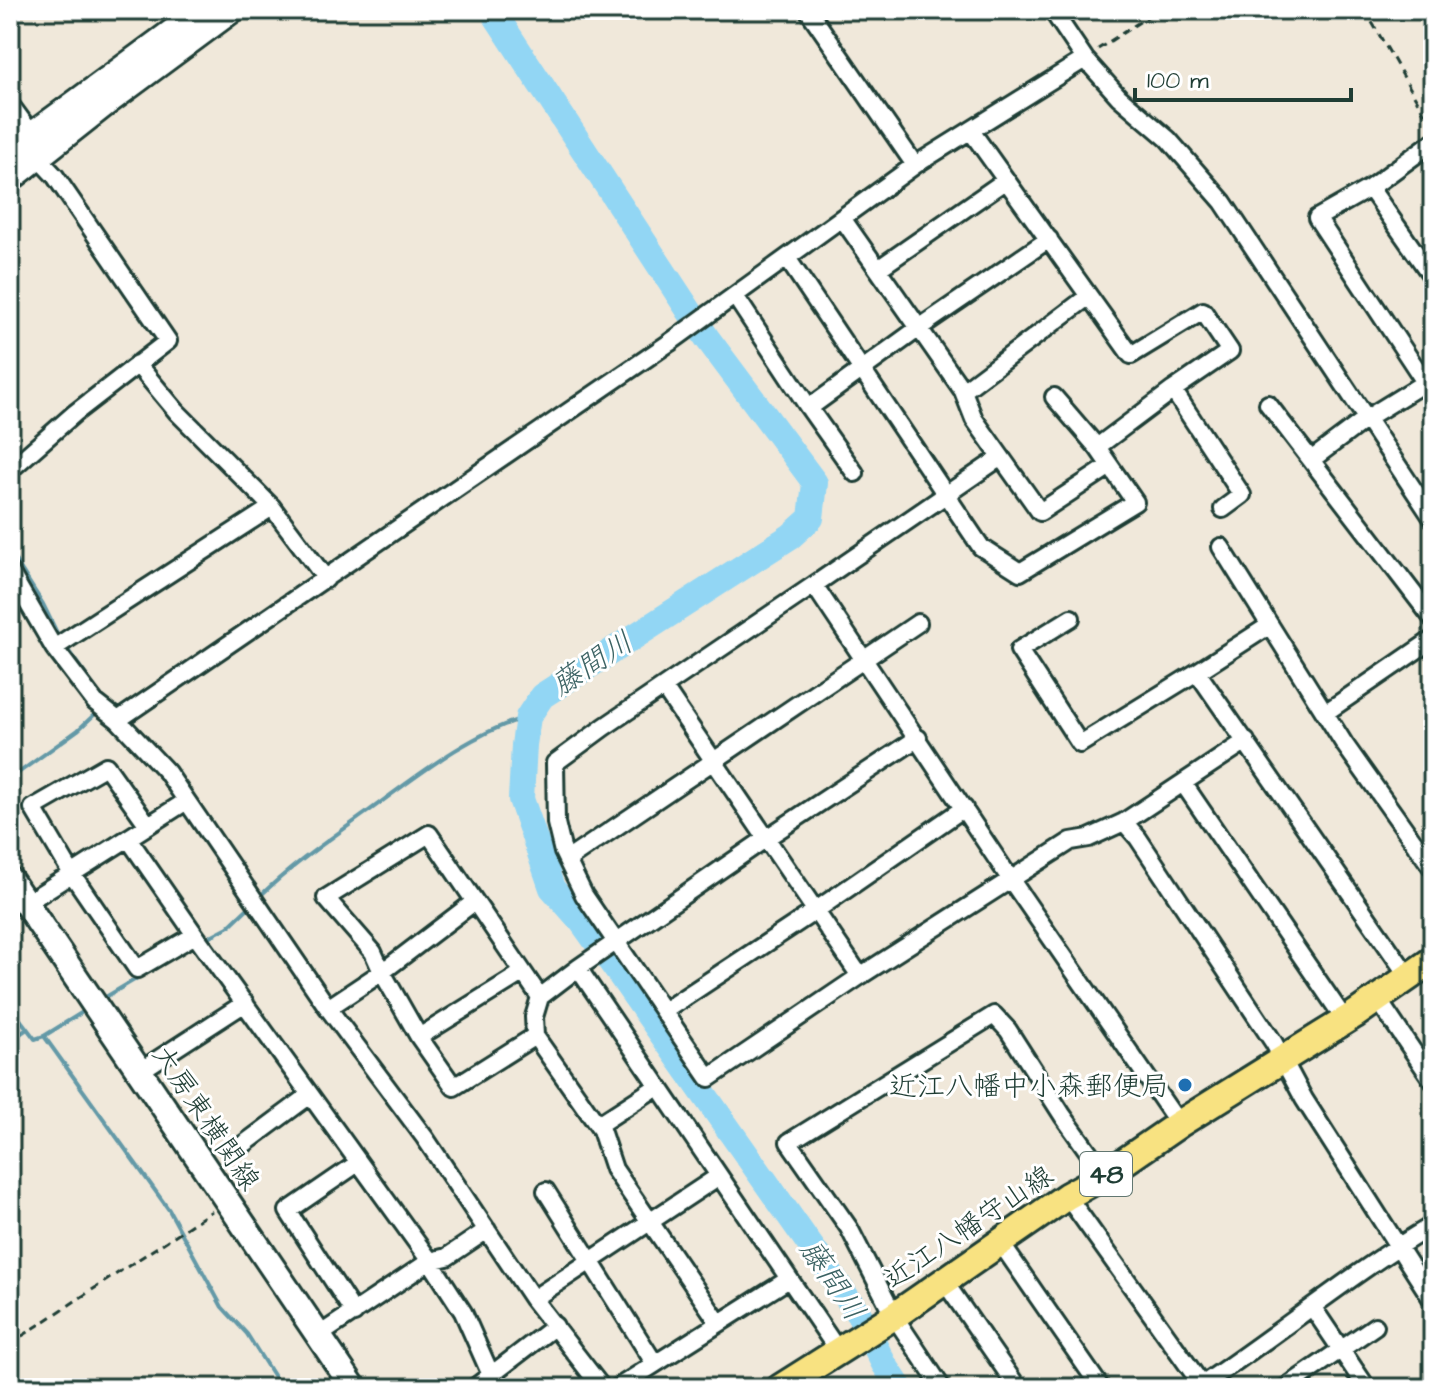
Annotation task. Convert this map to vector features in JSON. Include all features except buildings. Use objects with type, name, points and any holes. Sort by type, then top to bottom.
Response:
[{"type":"main road","points":[[10,179],[33,147],[202,10]]},
{"type":"main road","points":[[10,156],[33,147],[232,10]]},
{"type":"main road","points":[[10,111],[33,147]]},
{"type":"main road","name":"大房東横関線","points":[[10,880],[354,1388]]},
{"type":"main road","name":"近江八幡守山線","points":[[780,1388],[894,1316],[1067,1196],[1105,1175],[1433,960]]},
{"type":"street","points":[[808,10],[915,165]]},
{"type":"street","points":[[1052,10],[1085,59],[1119,97],[1168,139],[1223,202],[1433,519]]},
{"type":"street","points":[[118,720],[669,343],[915,165],[1085,59]]},
{"type":"street","points":[[971,131],[1131,355],[1203,311],[1230,351],[1097,447]]},
{"type":"street","points":[[1311,460],[1367,418],[1429,380],[1317,218],[1370,188],[1433,142]]},
{"type":"street","points":[[10,470],[75,413],[168,341],[33,147]]},
{"type":"street","points":[[878,269],[1006,180]]},
{"type":"street","points":[[1370,188],[1433,278]]},
{"type":"street","points":[[842,218],[963,391],[974,419],[1040,512],[1110,466]]},
{"type":"street","points":[[809,408],[1049,239]]},
{"type":"street","points":[[787,258],[981,547],[1020,572],[1135,502],[1097,447],[1054,397]]},
{"type":"street","points":[[963,391],[1089,296]]},
{"type":"street","points":[[730,300],[855,473]]},
{"type":"street","points":[[137,364],[177,412],[272,507],[326,579]]},
{"type":"street","points":[[1173,390],[1242,495],[1223,509]]},
{"type":"street","points":[[1268,404],[1433,619]]},
{"type":"street","points":[[1001,457],[555,763],[556,823],[567,860],[584,895],[709,1078],[860,976],[1071,841],[1089,838],[1124,822],[1246,741]]},
{"type":"street","points":[[61,645],[272,507]]},
{"type":"street","points":[[1221,547],[1325,713],[1433,869]]},
{"type":"street","points":[[10,572],[61,645],[95,702],[118,720],[167,772],[328,1008],[425,1138],[533,1299],[602,1388]]},
{"type":"street","points":[[814,585],[1179,1124]]},
{"type":"street","points":[[1071,618],[1019,650],[1080,744],[1270,625]]},
{"type":"street","points":[[567,860],[918,623]]},
{"type":"street","points":[[1325,713],[1433,639]]},
{"type":"street","points":[[1197,672],[1408,976]]},
{"type":"street","points":[[664,688],[860,976]]},
{"type":"street","points":[[719,1323],[614,1169],[606,1139],[598,1125],[535,1036],[534,1017],[540,997],[765,839],[918,738]]},
{"type":"street","points":[[148,825],[106,766],[33,808],[72,874],[137,969],[195,935]]},
{"type":"street","points":[[1183,783],[1345,1020]]},
{"type":"street","points":[[26,903],[185,802]]},
{"type":"street","points":[[664,1011],[964,808]]},
{"type":"street","points":[[1124,822],[1223,966],[1433,1301]]},
{"type":"street","points":[[535,1036],[454,1087],[419,1037],[373,952],[326,898],[429,834],[540,997]]},
{"type":"street","points":[[128,838],[430,1261],[463,1312],[496,1381]]},
{"type":"street","points":[[328,1008],[382,972],[474,902]]},
{"type":"street","points":[[578,968],[839,1352]]},
{"type":"street","points":[[419,1037],[522,973]]},
{"type":"street","points":[[1377,998],[1433,1081]]},
{"type":"street","points":[[140,1071],[245,1003]]},
{"type":"street","points":[[942,1388],[894,1316],[849,1228],[789,1142],[994,1015],[1008,1030],[1105,1175]]},
{"type":"street","points":[[598,1125],[658,1086]]},
{"type":"street","points":[[240,1147],[310,1095]]},
{"type":"street","points":[[354,1313],[288,1211],[358,1163]]},
{"type":"street","points":[[533,1299],[719,1176]]},
{"type":"street","points":[[546,1191],[655,1364]]},
{"type":"street","points":[[1067,1196],[1202,1385],[1397,1246],[1433,1225]]},
{"type":"street","points":[[318,1336],[430,1261],[447,1257],[487,1230]]},
{"type":"street","points":[[1000,1242],[1101,1388]]},
{"type":"street","points":[[617,1388],[789,1279]]},
{"type":"street","points":[[944,1281],[1018,1388]]},
{"type":"street","points":[[1313,1308],[1367,1388]]},
{"type":"street","points":[[474,1388],[496,1381],[555,1326]]},
{"type":"street","points":[[1285,1388],[1375,1326]]},
{"type":"path","points":[[1085,59],[1158,10]]},
{"type":"path","points":[[1365,10],[1433,128]]},
{"type":"path","points":[[10,1344],[228,1201]]},
{"type":"waterway","name":"藤間川","points":[[492,10],[707,338],[815,483],[811,518],[791,536],[542,696],[528,717],[521,799],[552,888],[582,922],[618,972],[860,1316],[900,1388]]},
{"type":"waterway","points":[[10,552],[43,604],[60,639]]},
{"type":"waterway","points":[[65,646],[103,699]]},
{"type":"waterway","points":[[10,779],[95,714]]},
{"type":"waterway","points":[[260,896],[312,852],[444,758],[486,733],[528,717]]},
{"type":"waterway","points":[[205,939],[228,927],[249,907]]},
{"type":"waterway","points":[[104,998],[141,976]]},
{"type":"waterway","points":[[10,1006],[35,1039],[44,1036],[169,1210],[222,1307],[247,1334],[281,1388]]},
{"type":"waterway","points":[[44,1036],[86,1010]]},
{"type":"waterway","points":[[10,1041],[27,1029]]},
{"type":"place","name":"近江八幡中小森郵便局","points":[[1185,1085]]}]
